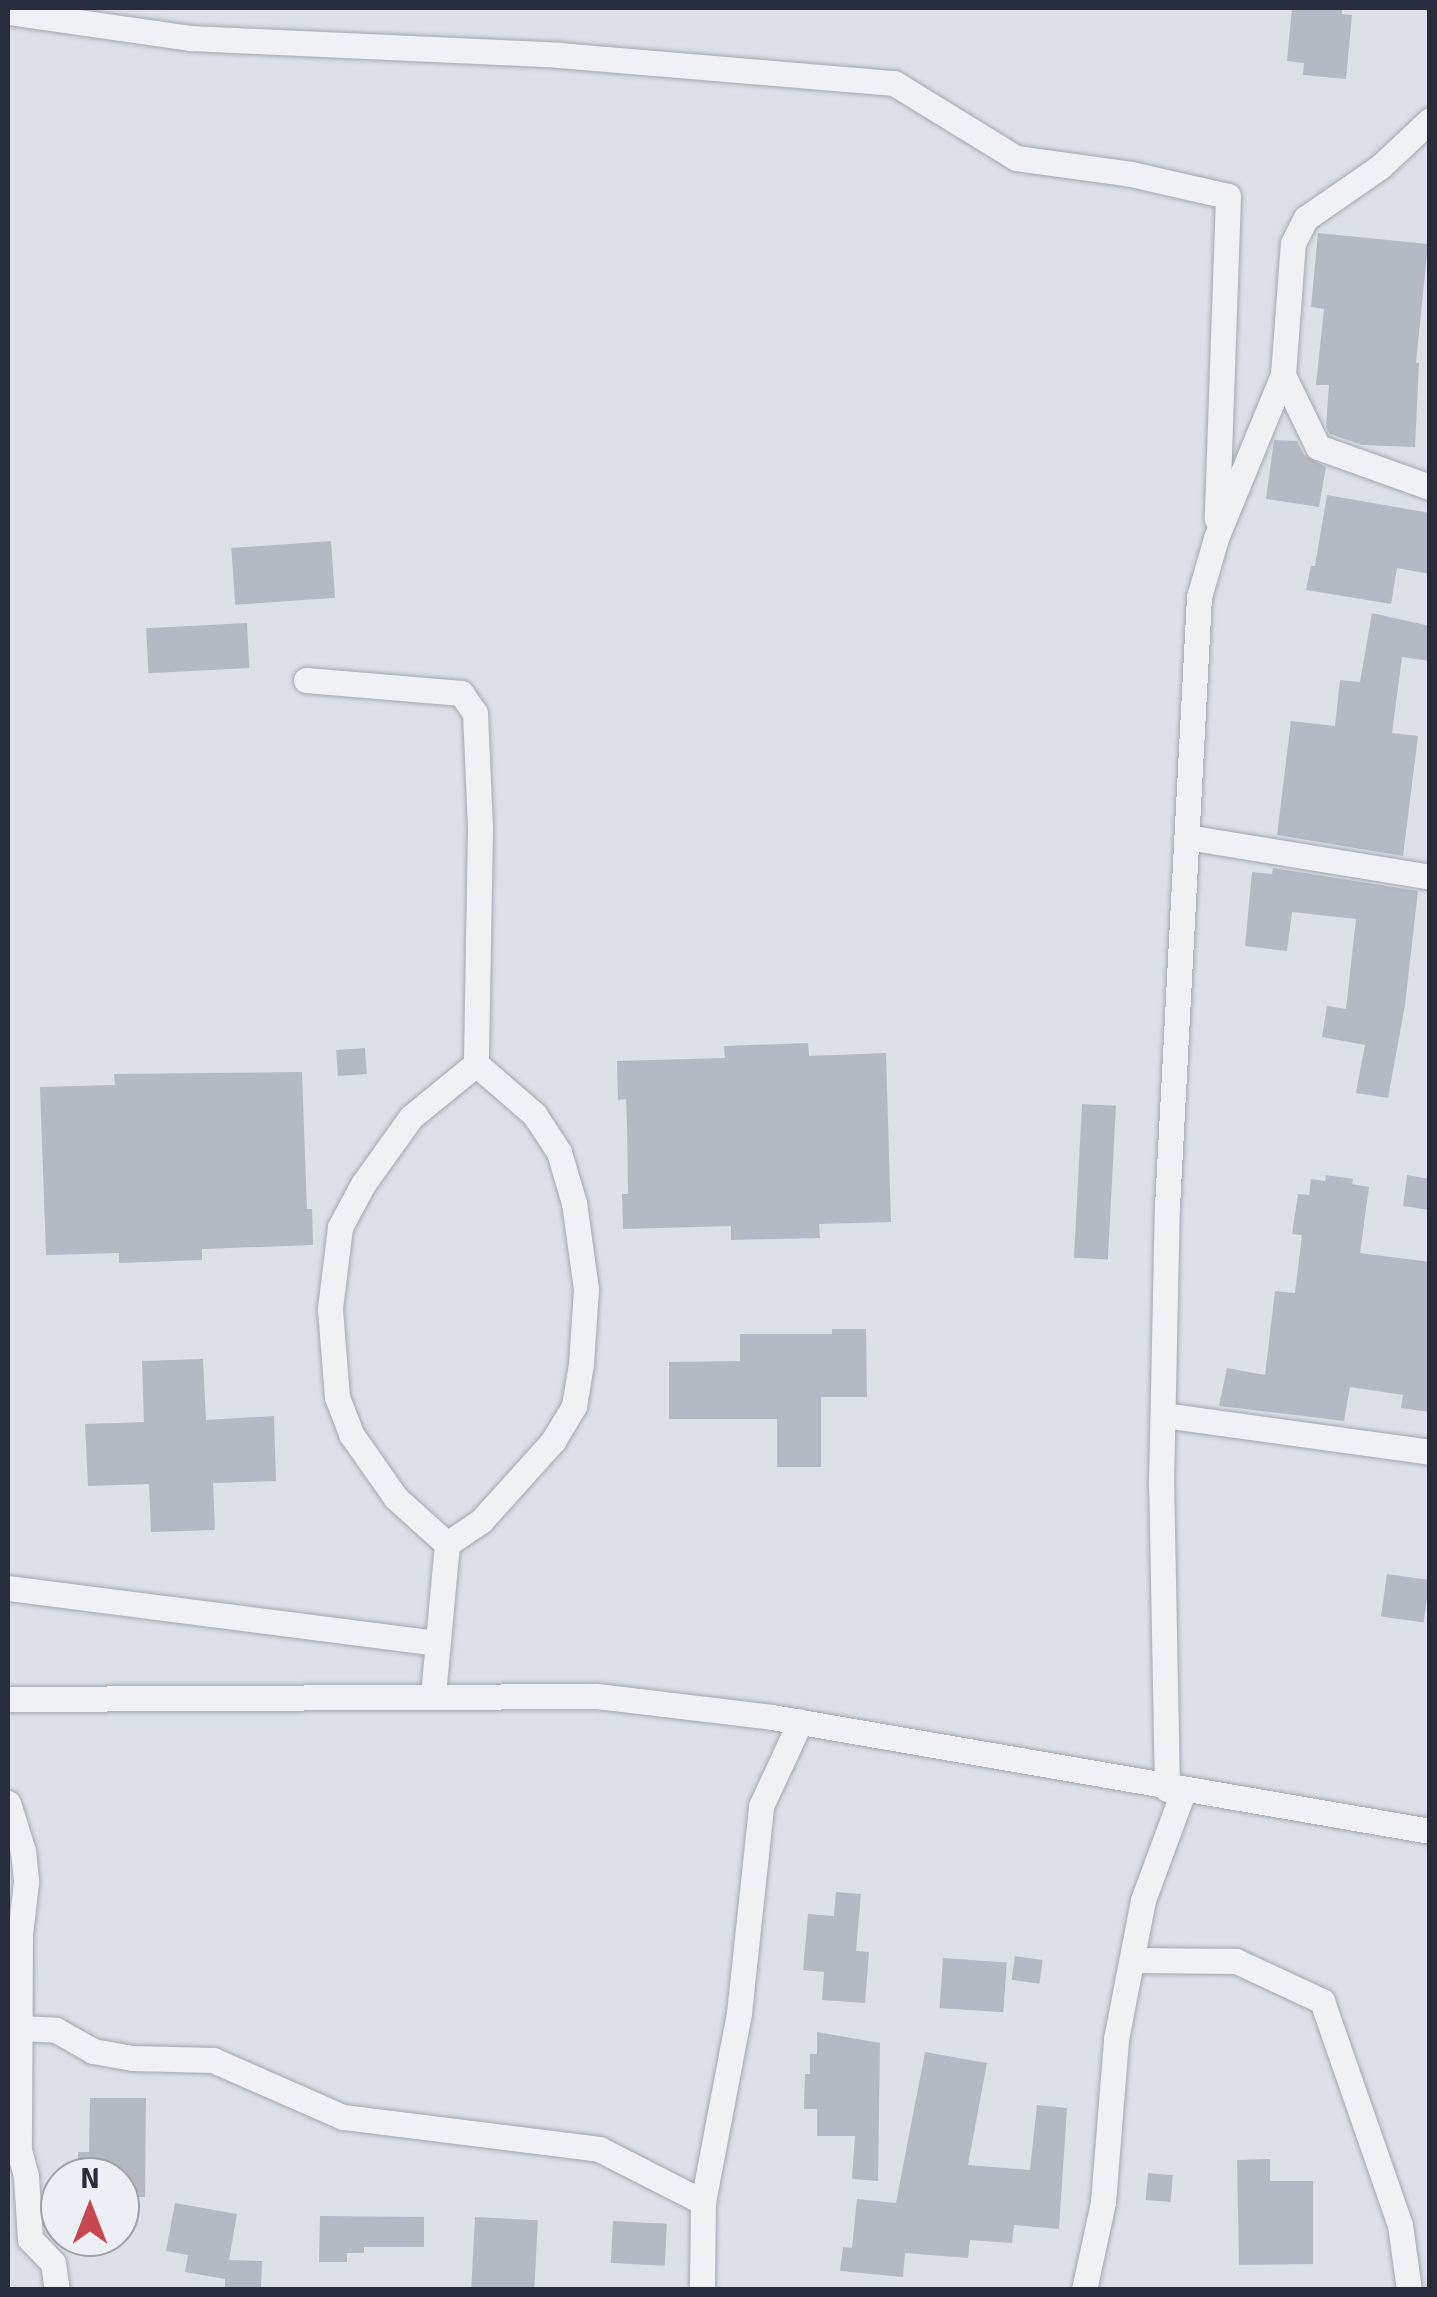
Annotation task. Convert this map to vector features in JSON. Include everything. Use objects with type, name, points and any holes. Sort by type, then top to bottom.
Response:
[{"type":"street","points":[[8,12],[191,38],[559,55],[894,83],[1016,158],[1131,174],[1228,196],[1216,538]]},
{"type":"street","points":[[1084,2290],[1093,2265],[1102,2202],[1116,2039],[1135,1960],[1143,1900],[1175,1789],[1161,1484],[1167,1208],[1199,597],[1216,538],[1282,374],[1294,243],[1306,218],[1381,166],[1430,120]]},
{"type":"street","points":[[1282,374],[1318,447],[1430,487]]},
{"type":"street","points":[[306,680],[461,692],[476,714],[480,828],[476,1064],[411,1117],[362,1184],[340,1227],[332,1272],[330,1350],[337,1396],[351,1434],[396,1498],[447,1544]]},
{"type":"street","points":[[1187,836],[1430,876]]},
{"type":"street","points":[[433,1694],[447,1544],[495,1508],[554,1441],[574,1406],[582,1364],[586,1288],[574,1203],[559,1152],[534,1114],[476,1064]]},
{"type":"street","points":[[1164,1415],[1430,1452]]},
{"type":"street","points":[[8,1588],[438,1643]]},
{"type":"street","points":[[8,1700],[433,1694],[596,1696],[800,1722],[1430,1832]]},
{"type":"street","points":[[702,2290],[703,2202],[739,2013],[762,1806],[800,1722]]},
{"type":"street","points":[[8,1803],[24,1851],[26,1882],[20,1935],[17,2214],[30,2239],[52,2264],[57,2290]]},
{"type":"street","points":[[1135,1960],[1236,1961],[1322,2001],[1400,2225],[1410,2290]]},
{"type":"street","points":[[21,2028],[56,2030],[93,2051],[113,2055],[213,2060],[343,2117],[599,2149],[703,2202]]},
{"type":"building","points":[[1292,8],[1342,8],[1342,14],[1352,15],[1346,79],[1303,75],[1304,63],[1287,61]]},
{"type":"building","points":[[1318,233],[1428,244],[1416,363],[1415,447],[1362,445],[1330,434],[1326,427],[1329,385],[1316,385],[1324,309],[1311,307]]},
{"type":"building","points":[[1274,440],[1297,441],[1304,455],[1326,467],[1319,507],[1266,499]]},
{"type":"building","points":[[1327,495],[1430,513],[1430,574],[1397,568],[1391,604],[1306,590],[1311,566],[1315,566]]},
{"type":"building","points":[[331,541],[335,598],[235,605],[231,548]]},
{"type":"building","points":[[1372,613],[1430,626],[1430,661],[1402,657],[1392,733],[1418,736],[1403,856],[1277,835],[1291,721],[1335,726],[1340,680],[1360,682]]},
{"type":"building","points":[[247,623],[249,668],[148,673],[146,628]]},
{"type":"building","points":[[1273,868],[1418,891],[1405,1005],[1388,1098],[1356,1093],[1365,1045],[1322,1037],[1327,1006],[1346,1009],[1356,919],[1292,912],[1287,951],[1245,946],[1252,872],[1272,874]]},
{"type":"building","points":[[808,1043],[809,1056],[886,1053],[891,1222],[819,1224],[820,1238],[731,1240],[731,1226],[623,1229],[622,1194],[628,1194],[627,1125],[626,1099],[618,1100],[617,1061],[725,1058],[724,1046]]},
{"type":"building","points":[[365,1048],[367,1074],[338,1076],[336,1050]]},
{"type":"building","points":[[302,1072],[307,1209],[312,1209],[313,1245],[202,1249],[202,1260],[119,1263],[119,1253],[46,1255],[40,1087],[115,1085],[114,1074]]},
{"type":"building","points":[[1082,1104],[1116,1106],[1108,1260],[1074,1258]]},
{"type":"building","points":[[1326,1175],[1353,1179],[1352,1184],[1369,1187],[1360,1253],[1430,1262],[1430,1412],[1401,1408],[1403,1395],[1350,1387],[1344,1421],[1219,1406],[1227,1368],[1265,1375],[1275,1291],[1295,1293],[1302,1235],[1292,1234],[1298,1194],[1309,1195],[1311,1179],[1325,1181]]},
{"type":"building","points":[[1407,1175],[1430,1179],[1430,1210],[1403,1206]]},
{"type":"building","points":[[832,1329],[866,1329],[867,1397],[821,1397],[821,1467],[777,1467],[777,1419],[669,1419],[669,1362],[740,1361],[740,1334],[832,1334]]},
{"type":"building","points":[[203,1359],[206,1420],[274,1416],[276,1481],[213,1483],[215,1530],[151,1532],[149,1484],[88,1486],[85,1424],[144,1422],[142,1361]]},
{"type":"building","points":[[1387,1574],[1430,1580],[1424,1623],[1381,1617]]},
{"type":"building","points":[[836,1892],[861,1894],[856,1951],[869,1952],[865,2003],[822,2000],[824,1972],[803,1970],[808,1914],[834,1916]]},
{"type":"building","points":[[1015,1956],[1043,1960],[1039,1984],[1012,1980]]},
{"type":"building","points":[[943,1958],[1007,1962],[1003,2012],[940,2008]]},
{"type":"building","points":[[817,2032],[880,2043],[878,2181],[852,2179],[855,2136],[817,2136],[817,2109],[804,2109],[805,2074],[810,2074],[810,2054],[817,2054]]},
{"type":"building","points":[[925,2052],[987,2063],[968,2165],[1030,2170],[1037,2105],[1067,2108],[1059,2229],[1014,2225],[1012,2243],[970,2240],[968,2258],[905,2253],[903,2277],[840,2271],[843,2247],[852,2248],[857,2199],[896,2203]]},
{"type":"building","points":[[90,2098],[146,2098],[145,2197],[140,2197],[140,2157],[78,2157],[78,2152],[89,2152]]},
{"type":"building","points":[[1270,2159],[1270,2181],[1313,2181],[1313,2264],[1239,2265],[1237,2160]]},
{"type":"building","points":[[1148,2173],[1173,2175],[1171,2202],[1146,2200]]},
{"type":"building","points":[[175,2203],[237,2214],[229,2260],[262,2261],[261,2290],[225,2290],[225,2279],[185,2272],[188,2255],[166,2251]]},
{"type":"building","points":[[320,2216],[424,2217],[424,2247],[364,2247],[364,2253],[347,2253],[347,2262],[319,2262]]},
{"type":"building","points":[[475,2217],[538,2220],[534,2290],[471,2290]]},
{"type":"building","points":[[613,2221],[667,2224],[665,2266],[611,2263]]}]
